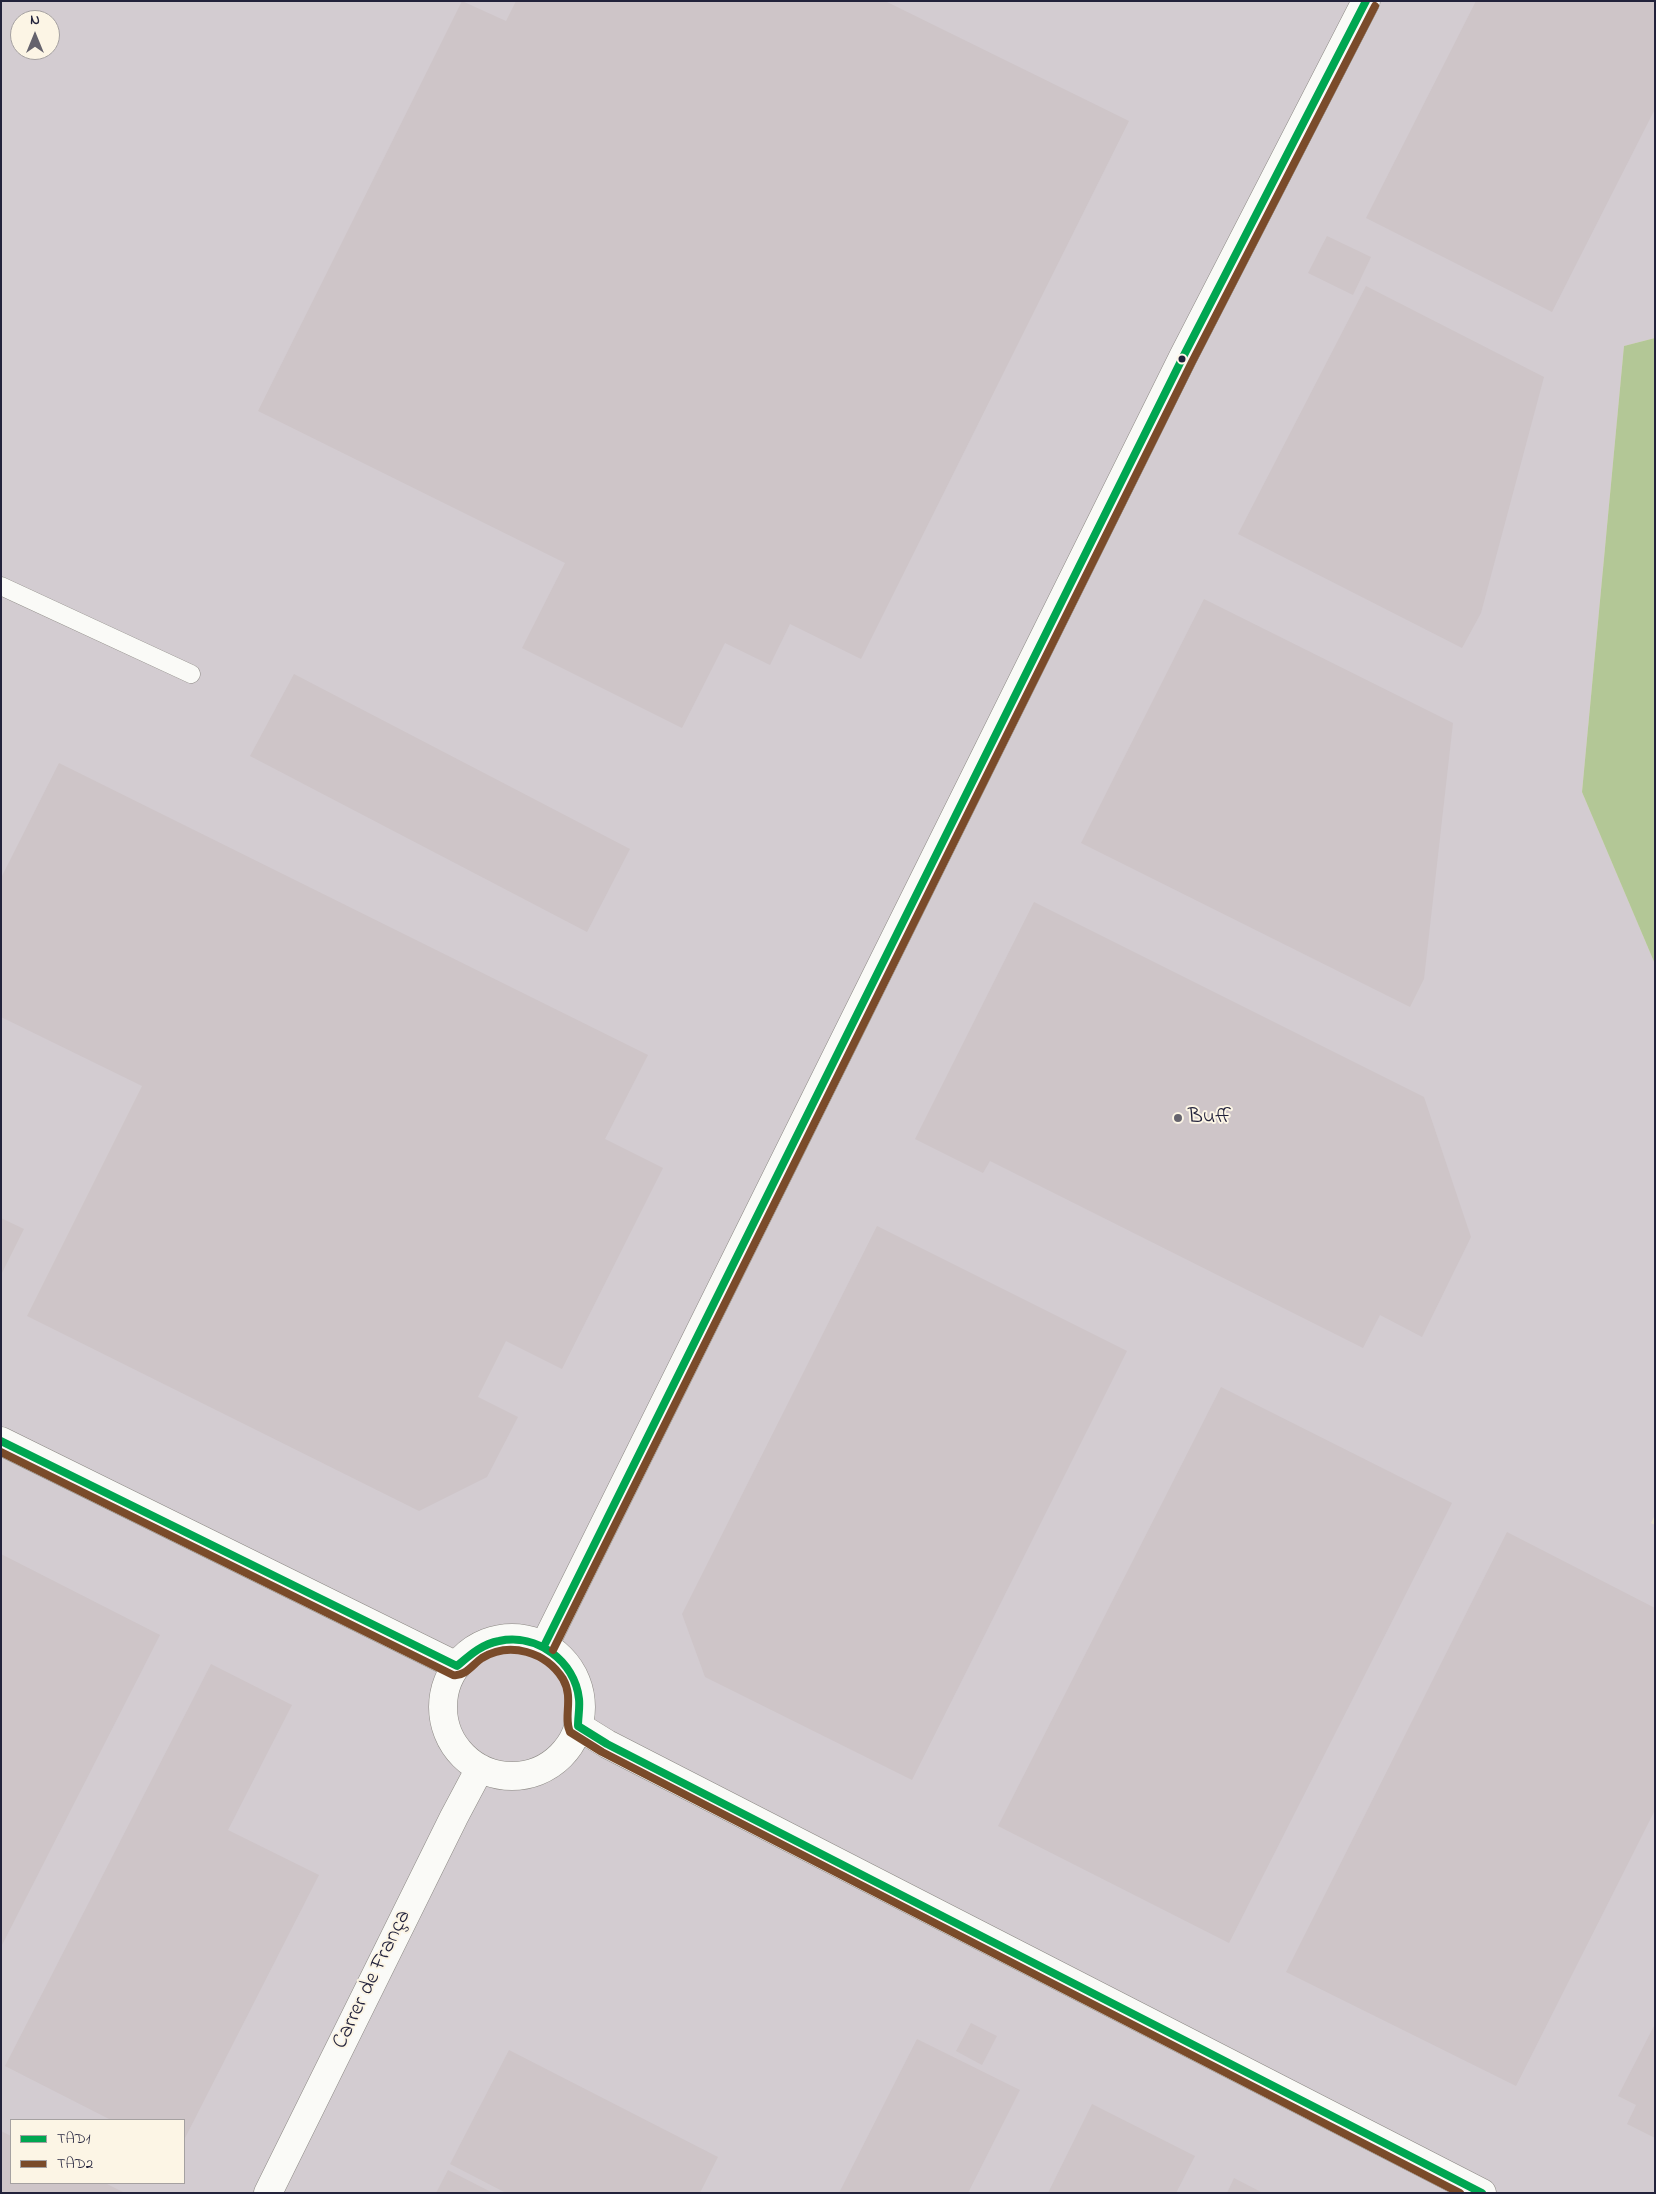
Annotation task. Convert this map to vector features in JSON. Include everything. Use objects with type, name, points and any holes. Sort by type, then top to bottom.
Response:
[{"type":"street","points":[[544,1646],[1166,393],[1366,1]]},
{"type":"street","points":[[1,1441],[457,1666]]},
{"type":"street","points":[[516,1639],[544,1646],[566,1664],[575,1680],[581,1708],[578,1726],[571,1743],[559,1758],[535,1772],[508,1776],[480,1768],[458,1750],[445,1723],[443,1703],[457,1666],[470,1653],[496,1641],[516,1639]]},
{"type":"street","points":[[578,1726],[607,1744],[1482,2193]]},
{"type":"street","name":"Carrer de França","points":[[268,2193],[480,1768]]},
{"type":"lane","points":[[1,586],[191,674]]},
{"type":"shaded area","points":[[1,1],[1655,1],[1655,338],[1624,346],[1582,792],[1655,964],[1655,1515],[1651,1523],[1655,1525],[1655,2193],[1,2193]]},
{"type":"green space","points":[[1655,338],[1655,964],[1582,792],[1624,346]]},
{"type":"building","points":[[462,1],[506,21],[516,1],[885,1],[1129,121],[861,659],[790,624],[770,665],[725,643],[682,728],[522,648],[565,563],[258,411]]},
{"type":"building","points":[[1476,1],[1655,1],[1655,109],[1552,312],[1366,218]]},
{"type":"building","points":[[1327,236],[1371,257],[1353,295],[1308,273]]},
{"type":"building","points":[[1366,286],[1544,377],[1481,613],[1462,648],[1238,534]]},
{"type":"building","points":[[1204,599],[1453,723],[1424,979],[1410,1007],[1081,843]]},
{"type":"building","points":[[294,674],[630,849],[587,932],[250,756]]},
{"type":"building","points":[[59,763],[648,1055],[605,1139],[663,1168],[562,1369],[506,1341],[478,1397],[518,1417],[487,1477],[419,1511],[27,1316],[142,1086],[1,1017],[1,878]]},
{"type":"building","name":"Buff","points":[[1034,902],[1424,1097],[1471,1237],[1422,1337],[1380,1315],[1363,1348],[990,1161],[983,1173],[915,1139]]},
{"type":"building","points":[[1,1218],[24,1229],[1,1275]]},
{"type":"building","points":[[877,1226],[1127,1351],[912,1780],[705,1677],[682,1614]]},
{"type":"building","points":[[1221,1387],[1452,1503],[1229,1943],[998,1826]]},
{"type":"building","points":[[1507,1532],[1655,1608],[1655,1810],[1516,2086],[1286,1972]]},
{"type":"building","points":[[1,1554],[160,1635],[1,1947]]},
{"type":"building","points":[[211,1664],[292,1705],[228,1830],[319,1875],[185,2138],[185,2119],[109,2119],[5,2066]]},
{"type":"building","points":[[971,2023],[997,2036],[982,2065],[956,2051]]},
{"type":"building","points":[[1655,2024],[1655,2138],[1627,2124],[1636,2105],[1618,2096]]},
{"type":"building","points":[[917,2039],[1020,2090],[968,2193],[839,2193]]},
{"type":"building","points":[[509,2050],[718,2157],[700,2193],[506,2193],[450,2164]]},
{"type":"building","points":[[1092,2104],[1195,2156],[1176,2193],[1048,2193]]},
{"type":"building","points":[[1,2131],[10,2136],[10,2184],[107,2184],[125,2193],[1,2193]]},
{"type":"building","points":[[448,2170],[493,2193],[436,2193]]},
{"type":"building","points":[[1234,2178],[1263,2193],[1227,2193]]},
{"type":"transit line","name":"TAD1","points":[[544,1646],[1183,357],[1366,1]]},
{"type":"transit line","name":"TAD2","points":[[553,1650],[1192,362],[1375,6]]},
{"type":"transit line","name":"TAD1","points":[[1,1441],[457,1666],[476,1650],[493,1642],[527,1641],[540,1646],[562,1662],[576,1685],[579,1699],[578,1726],[607,1744],[1482,2193]]},
{"type":"transit line","name":"TAD2","points":[[1,1452],[453,1675],[461,1674],[469,1670],[482,1658],[504,1650],[527,1652],[537,1656],[547,1662],[563,1679],[568,1693],[568,1726],[570,1732],[602,1752],[1460,2193]]},
{"type":"place","name":"Buff","points":[[1178,1118]]}]
